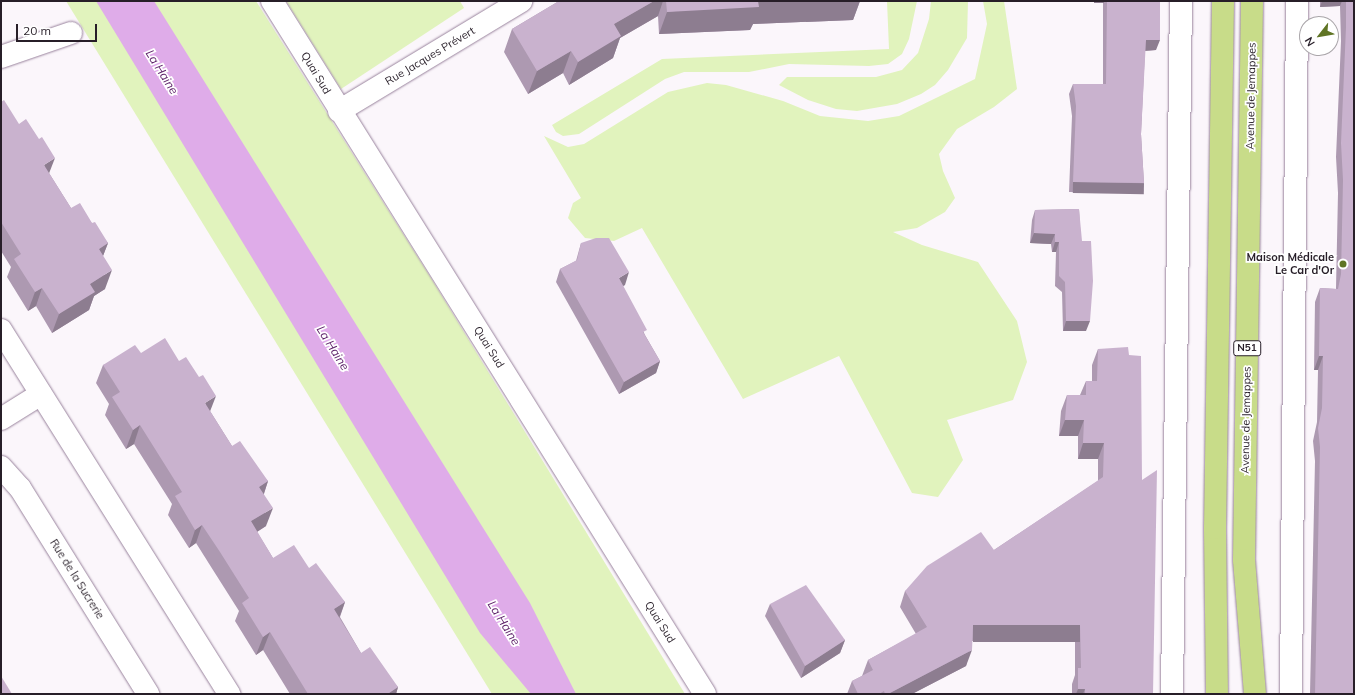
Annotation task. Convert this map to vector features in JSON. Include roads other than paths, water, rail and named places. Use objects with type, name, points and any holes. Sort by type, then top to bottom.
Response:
[{"type":"main road","name":"N51","points":[[1217,694],[1215,528],[1223,1]]},
{"type":"main road","name":"Avenue de Jemappes","points":[[1252,1],[1244,560],[1254,694]]},
{"type":"street","name":"Quai Sud","points":[[272,1],[705,694]]},
{"type":"street","name":"Rue Jacques Prévert","points":[[340,111],[521,1]]},
{"type":"street","points":[[1172,694],[1181,1]]},
{"type":"street","points":[[1291,694],[1297,1]]},
{"type":"street","points":[[1,57],[71,33]]},
{"type":"street","points":[[1,330],[230,694]]},
{"type":"street","points":[[1,418],[41,394]]},
{"type":"street","name":"Rue de la Sucrerie","points":[[1,467],[20,488],[148,694]]},
{"type":"water","name":"La Haine","points":[[96,1],[154,1],[530,603],[576,694],[531,694],[480,633]]},
{"type":"place","name":"Maison Médicale Le Car d'Or","points":[[1343,264]]}]
